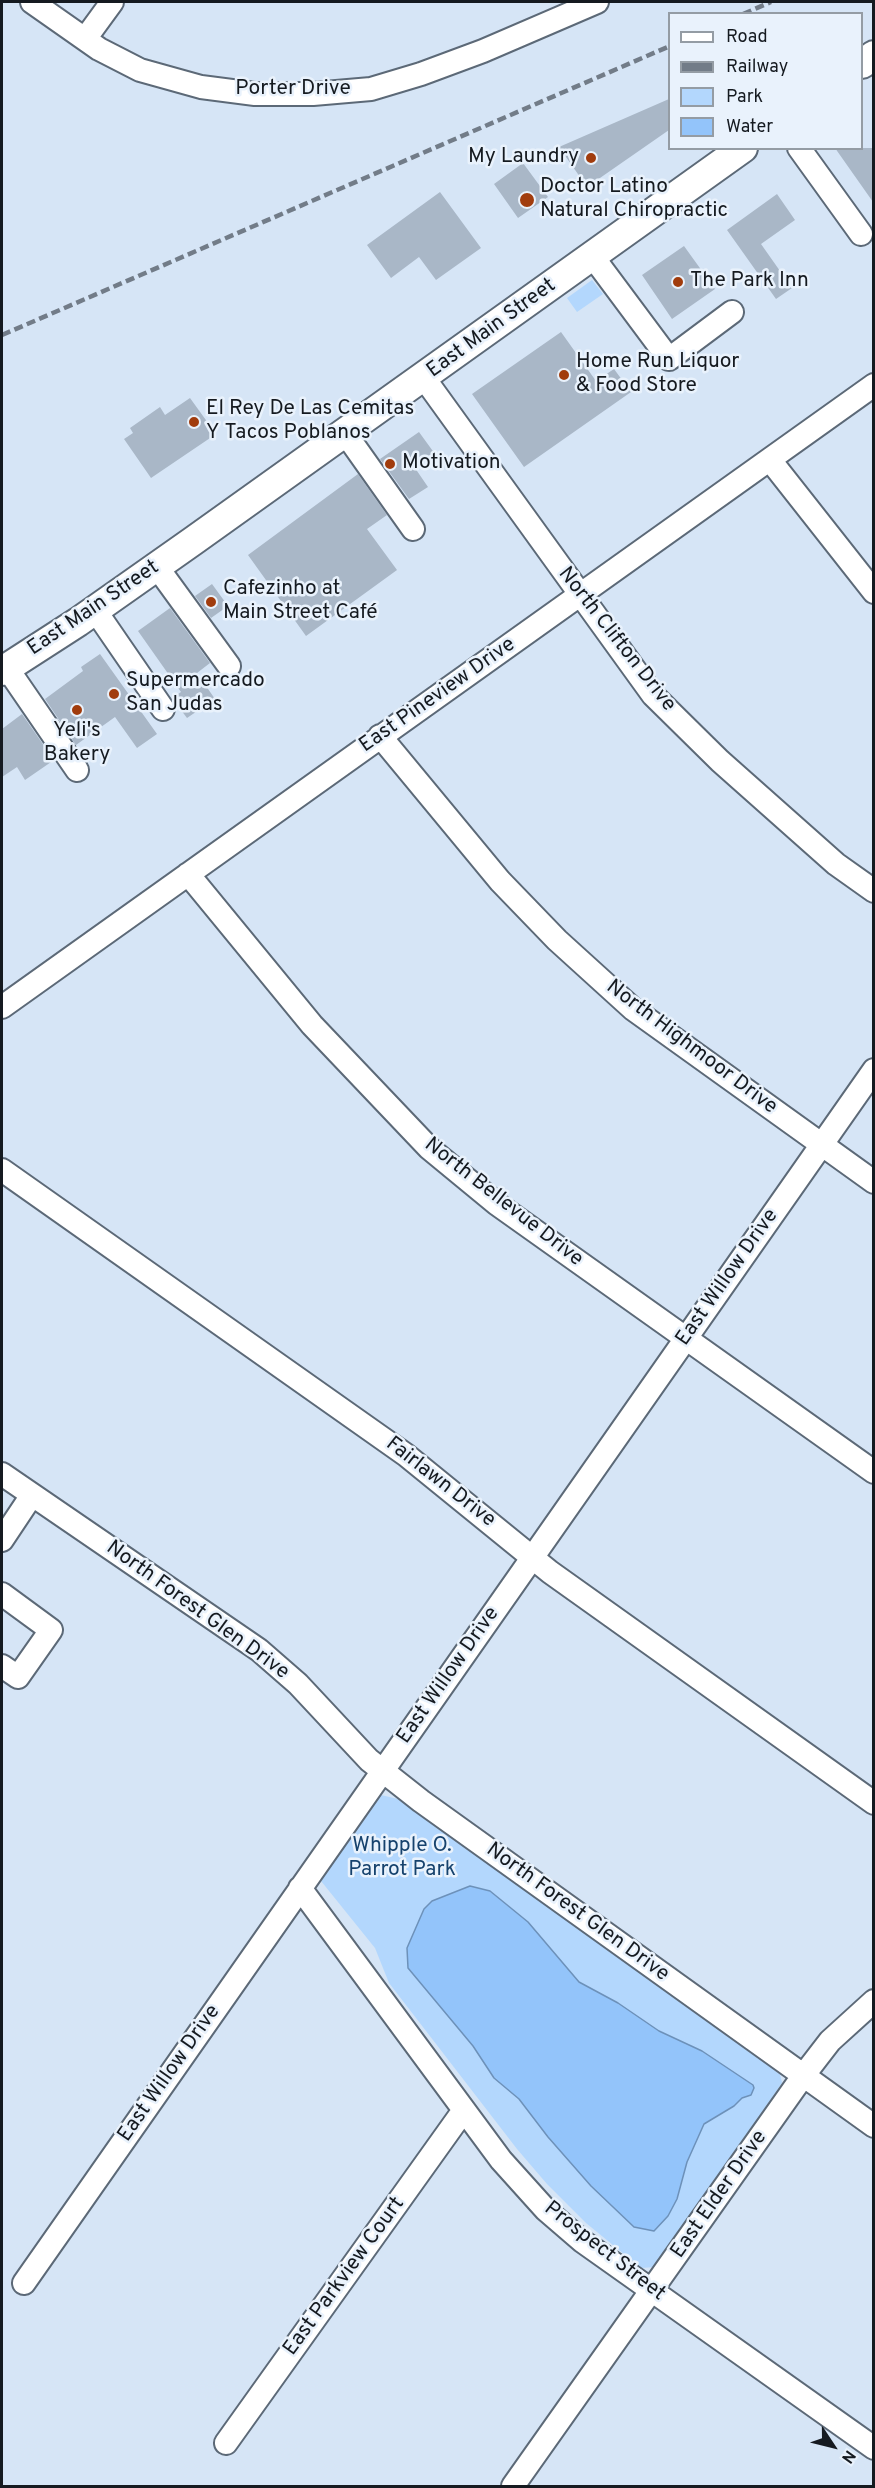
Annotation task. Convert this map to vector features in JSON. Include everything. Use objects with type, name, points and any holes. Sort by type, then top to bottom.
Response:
[{"type":"main road","name":"East Main Street","points":[[4,670],[157,567],[740,150]]},
{"type":"street","name":"Porter Drive","points":[[32,2],[85,39],[140,70],[201,87],[255,94],[313,94],[371,89],[421,74],[483,51],[597,2]]},
{"type":"street","points":[[85,39],[112,2]]},
{"type":"street","points":[[800,150],[861,234]]},
{"type":"street","points":[[593,257],[669,359],[732,312]]},
{"type":"street","name":"North Clifton Drive","points":[[424,378],[653,696],[720,761],[836,864],[873,891]]},
{"type":"street","name":"East Pineview Drive","points":[[2,1006],[873,385]]},
{"type":"street","points":[[345,433],[413,529]]},
{"type":"street","points":[[770,460],[873,592]]},
{"type":"street","points":[[157,567],[229,666]]},
{"type":"street","points":[[95,610],[163,708]]},
{"type":"street","points":[[4,670],[77,770]]},
{"type":"street","name":"North Highmoor Drive","points":[[380,736],[500,881],[557,940],[633,1009],[873,1182]]},
{"type":"street","name":"North Bellevue Drive","points":[[188,874],[312,1026],[429,1148],[497,1204],[873,1472]]},
{"type":"street","name":"East Willow Drive","points":[[24,2283],[873,1070]]},
{"type":"street","name":"Fairlawn Drive","points":[[2,1170],[406,1455],[532,1557],[873,1803]]},
{"type":"street","name":"North Forest Glen Drive","points":[[2,1474],[259,1650],[298,1684],[369,1760],[383,1771],[873,2126]]},
{"type":"street","points":[[2,1540],[32,1495]]},
{"type":"street","points":[[2,1594],[51,1630],[18,1677],[2,1666]]},
{"type":"street","name":"Prospect Street","points":[[300,1888],[501,2160],[546,2210],[582,2241],[873,2448]]},
{"type":"street","name":"East Elder Drive","points":[[513,2487],[804,2076],[830,2041],[873,2001]]},
{"type":"street","name":"East Parkview Court","points":[[226,2443],[464,2110]]},
{"type":"green space","points":[[592,280],[603,294],[577,312],[567,298]]},
{"type":"green space","name":"Whipple O. Parrot Park","points":[[381,1795],[398,1799],[780,2074],[782,2083],[655,2267],[641,2268],[586,2223],[547,2184],[517,2149],[389,1983],[375,1948],[321,1881]]},
{"type":"water","points":[[470,1886],[490,1891],[528,1922],[579,1982],[618,2003],[659,2031],[702,2051],[753,2085],[751,2095],[742,2098],[734,2106],[704,2124],[687,2162],[677,2199],[668,2216],[654,2231],[634,2227],[591,2186],[548,2137],[519,2099],[494,2078],[473,2046],[408,1968],[407,1948],[424,1909],[432,1901]]},
{"type":"building","points":[[668,99],[668,131],[587,187],[559,147]]},
{"type":"building","points":[[873,148],[873,202],[836,150]]},
{"type":"building","points":[[523,163],[548,197],[518,218],[494,184]]},
{"type":"building","points":[[440,192],[481,248],[436,280],[419,257],[391,278],[367,245]]},
{"type":"building","points":[[777,194],[795,220],[761,244],[792,288],[776,299],[727,230]]},
{"type":"building","name":"The Park Inn","points":[[684,246],[715,289],[672,319],[642,275]]},
{"type":"building","points":[[561,332],[596,381],[614,369],[631,392],[524,467],[472,394]]},
{"type":"building","points":[[190,398],[216,434],[151,478],[124,439],[133,433],[130,428],[160,407],[165,415]]},
{"type":"building","points":[[419,432],[435,454],[415,468],[428,487],[409,499],[380,459]]},
{"type":"building","points":[[358,474],[387,515],[367,529],[397,570],[306,636],[248,555]]},
{"type":"building","name":"Cafezinho at Main Street Café","points":[[212,584],[228,606],[211,618],[195,596]]},
{"type":"building","points":[[170,608],[210,663],[197,673],[215,699],[187,718],[172,698],[181,692],[138,631]]},
{"type":"building","points":[[100,654],[157,734],[137,748],[115,717],[76,745],[45,699],[83,671],[81,667]]},
{"type":"building","points":[[22,714],[54,760],[25,780],[17,767],[2,777],[2,729]]},
{"type":"railway","points":[[748,12],[771,2]]},
{"type":"railway","points":[[2,335],[668,47]]},
{"type":"place","name":"My Laundry","points":[[591,158]]},
{"type":"place","name":"Doctor Latino Natural Chiropractic","points":[[527,200]]},
{"type":"place","name":"The Park Inn","points":[[678,282]]},
{"type":"place","name":"Home Run Liquor & Food Store","points":[[564,375]]},
{"type":"place","name":"El Rey De Las Cemitas Y Tacos Poblanos","points":[[194,422]]},
{"type":"place","name":"Motivation","points":[[390,464]]},
{"type":"place","name":"Cafezinho at Main Street Café","points":[[211,602]]},
{"type":"place","name":"Supermercado San Judas","points":[[114,694]]},
{"type":"place","name":"Yeli's Bakery","points":[[77,710]]}]
